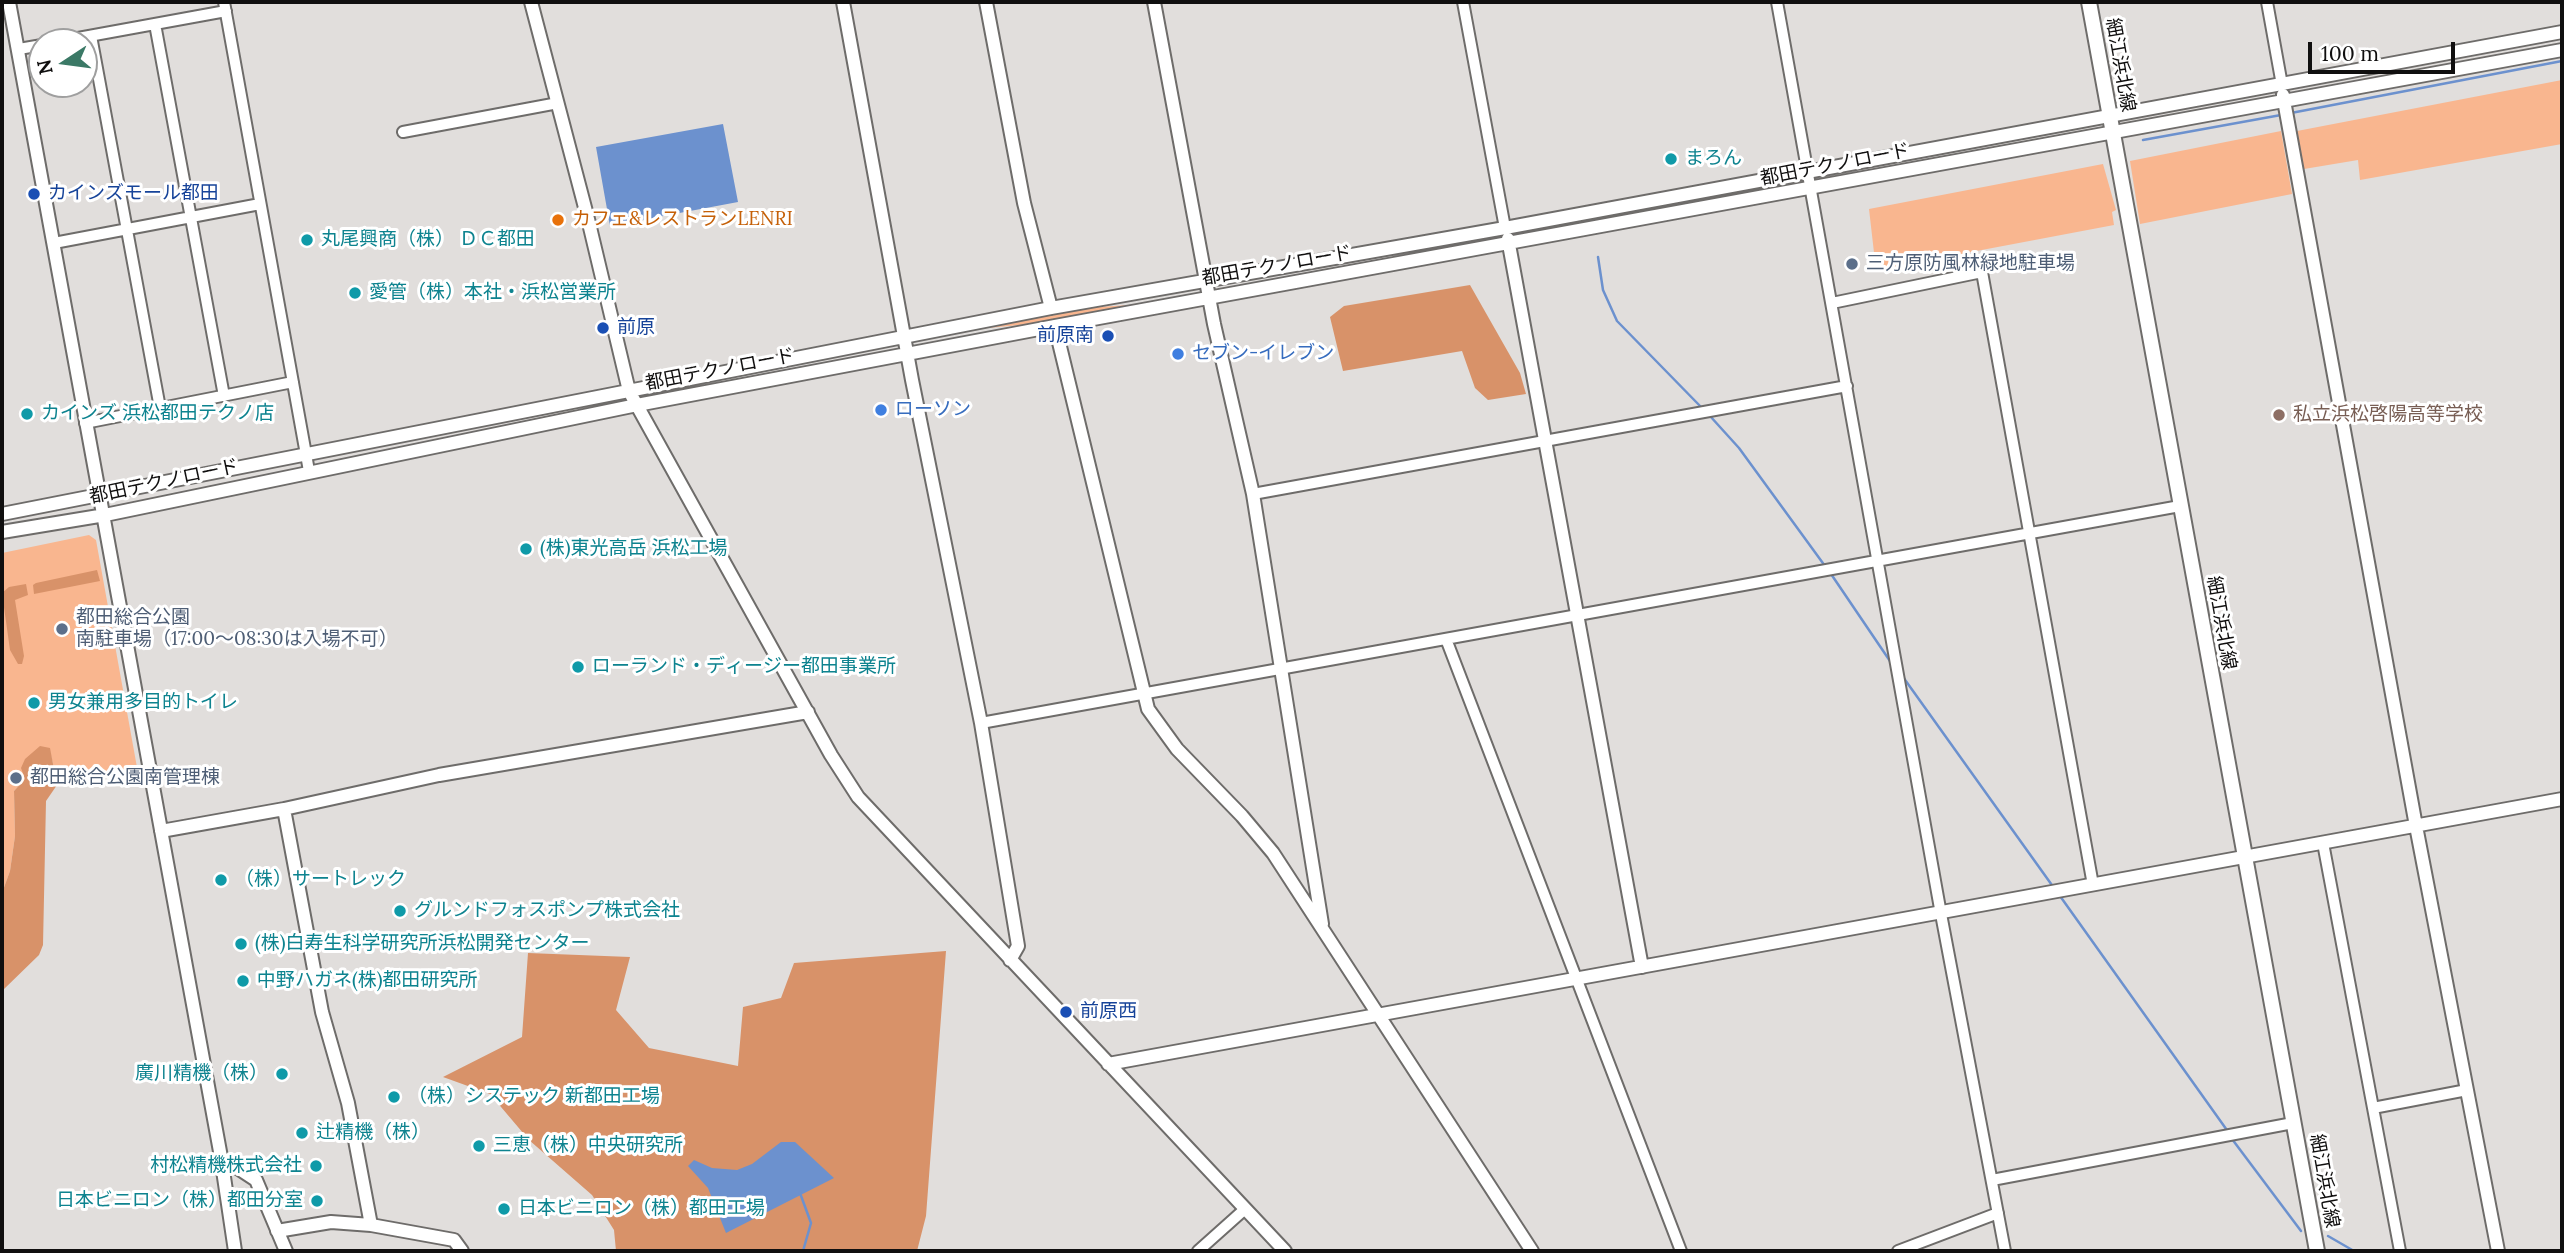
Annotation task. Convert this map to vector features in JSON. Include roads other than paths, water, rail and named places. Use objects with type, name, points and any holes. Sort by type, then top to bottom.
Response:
[{"type":"main road","name":"細江浜北線","points":[[2089,2],[2317,1251]]},
{"type":"street","points":[[9,2],[85,423],[105,515],[236,1251]]},
{"type":"street","points":[[531,2],[629,391],[858,797],[1285,1251]]},
{"type":"street","points":[[843,2],[907,354],[981,723],[1018,946],[1010,960]]},
{"type":"street","points":[[986,2],[1024,203],[1051,308]]},
{"type":"street","points":[[1154,2],[1209,298],[1252,494],[1323,931]]},
{"type":"street","points":[[1463,2],[1642,967]]},
{"type":"street","points":[[1777,2],[1941,914],[2005,1251]]},
{"type":"street","points":[[2267,2],[2416,826],[2498,1251]]},
{"type":"street","points":[[98,35],[155,24],[225,6],[309,471]]},
{"type":"street","points":[[155,24],[224,396]]},
{"type":"street","name":"都田テクノロード","points":[[2,514],[905,339],[1051,308],[1506,228],[2562,32]]},
{"type":"street","points":[[19,49],[28,47]]},
{"type":"street","name":"都田テクノロード","points":[[2,532],[105,515],[637,405],[1055,326],[1812,190],[2562,50]]},
{"type":"street","points":[[98,73],[160,408]]},
{"type":"street","points":[[403,132],[558,103]]},
{"type":"street","points":[[54,243],[260,204]]},
{"type":"street","points":[[1832,303],[1982,272],[2093,885]]},
{"type":"street","points":[[1055,326],[1143,694],[1156,723],[1273,853],[1376,1016],[1532,1251]]},
{"type":"street","points":[[85,423],[293,382]]},
{"type":"street","points":[[1252,494],[1847,386]]},
{"type":"street","points":[[981,723],[2179,506]]},
{"type":"street","points":[[1446,639],[1681,1251]]},
{"type":"street","points":[[161,831],[284,809],[439,775],[808,712]]},
{"type":"street","points":[[1108,1064],[2562,799]]},
{"type":"street","points":[[284,809],[321,1012],[348,1103],[371,1224]]},
{"type":"street","points":[[2323,843],[2400,1251]]},
{"type":"street","points":[[2373,1108],[2467,1090]]},
{"type":"street","points":[[1992,1180],[2294,1123]]},
{"type":"street","points":[[221,1157],[256,1180],[286,1251]]},
{"type":"street","points":[[1198,1251],[1244,1209]]},
{"type":"street","points":[[1898,1251],[1998,1213]]},
{"type":"street","points":[[277,1231],[331,1222],[371,1224],[454,1240],[462,1251]]},
{"type":"water","points":[[723,124],[738,202],[610,226],[596,147]]},
{"type":"water","points":[[781,1142],[795,1142],[834,1178],[726,1233],[708,1188],[688,1166],[694,1160],[712,1168],[737,1170],[752,1164]]},
{"type":"waterway","points":[[2291,113],[2562,61]]},
{"type":"waterway","points":[[2143,140],[2281,115]]},
{"type":"waterway","points":[[1598,257],[1603,290],[1617,321],[1703,409]]},
{"type":"waterway","points":[[1710,416],[1739,448],[1825,566]]},
{"type":"waterway","points":[[1829,571],[1892,664]]},
{"type":"waterway","points":[[1903,677],[2054,888]]},
{"type":"waterway","points":[[2060,896],[2229,1133]]},
{"type":"waterway","points":[[2232,1139],[2301,1231]]},
{"type":"waterway","points":[[800,1193],[811,1223],[803,1251]]},
{"type":"waterway","points":[[2328,1236],[2354,1251]]},
{"type":"place","name":"まろん","points":[[1671,159]]},
{"type":"place","name":"カインズモール都田","points":[[34,194]]},
{"type":"place","name":"カフェ&レストランLENRI","points":[[558,220]]},
{"type":"place","name":"丸尾興商（株） ＤＣ都田","points":[[307,240]]},
{"type":"place","name":"三方原防風林緑地駐車場","points":[[1852,264]]},
{"type":"place","name":"愛管（株）本社・浜松営業所","points":[[355,293]]},
{"type":"place","name":"前原","points":[[603,328]]},
{"type":"place","name":"前原南","points":[[1108,336]]},
{"type":"place","name":"セブン-イレブン","points":[[1178,354]]},
{"type":"place","name":"ローソン","points":[[881,410]]},
{"type":"place","name":"カインズ 浜松都田テクノ店","points":[[27,414]]},
{"type":"place","name":"私立浜松啓陽高等学校","points":[[2279,415]]},
{"type":"place","name":"(株)東光高岳 浜松工場","points":[[526,549]]},
{"type":"place","name":"都田総合公園 南駐車場（17:00～08:30は入場不可）","points":[[62,629]]},
{"type":"place","name":"ローランド・ディージー都田事業所","points":[[578,667]]},
{"type":"place","name":"男女兼用多目的トイレ","points":[[34,703]]},
{"type":"place","name":"都田総合公園南管理棟","points":[[16,778]]},
{"type":"place","name":"（株）サートレック","points":[[221,880]]},
{"type":"place","name":"グルンドフォスポンプ株式会社","points":[[400,911]]},
{"type":"place","name":"(株)白寿生科学研究所浜松開発センター","points":[[241,944]]},
{"type":"place","name":"中野ハガネ(株)都田研究所","points":[[243,981]]},
{"type":"place","name":"前原西","points":[[1066,1012]]},
{"type":"place","name":"廣川精機（株）","points":[[282,1074]]},
{"type":"place","name":"（株）システック 新都田工場","points":[[394,1097]]},
{"type":"place","name":"辻精機（株）","points":[[302,1133]]},
{"type":"place","name":"三恵（株）中央研究所","points":[[479,1146]]},
{"type":"place","name":"村松精機株式会社","points":[[316,1166]]},
{"type":"place","name":"日本ビニロン（株）都田分室","points":[[317,1201]]},
{"type":"place","name":"日本ビニロン（株）都田工場","points":[[504,1209]]}]
